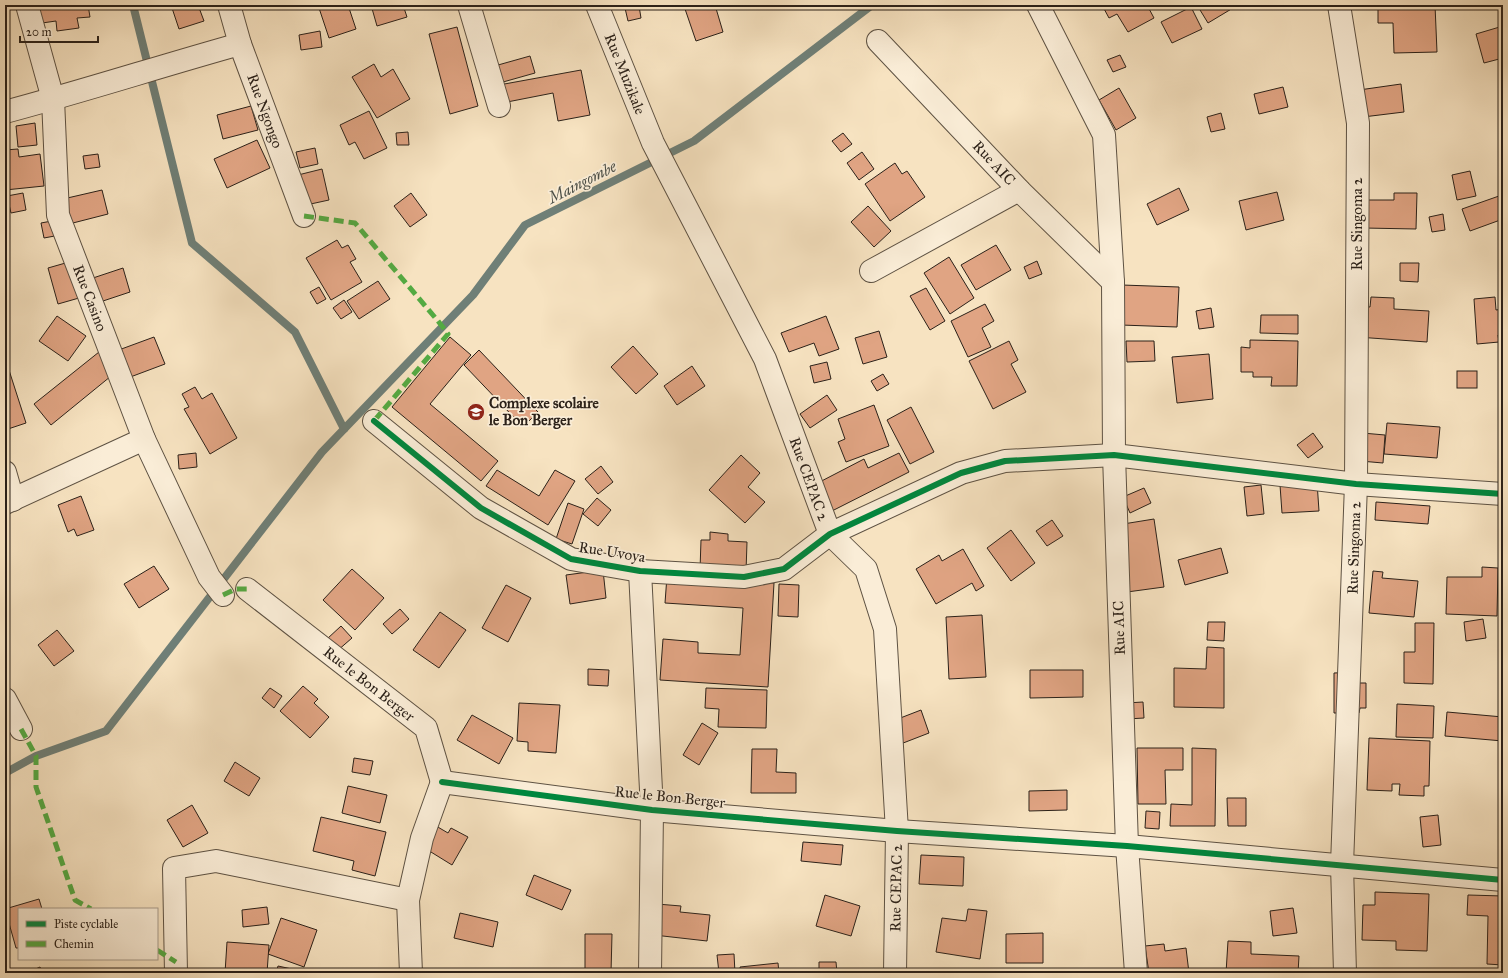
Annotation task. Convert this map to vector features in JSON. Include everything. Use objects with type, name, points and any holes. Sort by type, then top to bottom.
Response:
[{"type":"street","name":"Rue Casino","points":[[27,5],[53,99],[58,215],[144,439],[209,577],[223,595]]},
{"type":"street","name":"Rue Ngongo","points":[[229,5],[240,44],[304,216]]},
{"type":"street","points":[[469,5],[499,106]]},
{"type":"street","name":"Rue Muzikale","points":[[597,5],[663,164]]},
{"type":"street","name":"Rue AIC","points":[[1038,5],[1104,135],[1113,282],[1114,455],[1127,846],[1136,973]]},
{"type":"street","name":"Rue Singoma 2","points":[[1339,5],[1358,123],[1356,484],[1342,865],[1345,973]]},
{"type":"street","name":"Rue AIC","points":[[878,41],[1019,190],[1113,282]]},
{"type":"street","points":[[5,112],[240,44]]},
{"type":"street","name":"Rue CEPAC 2","points":[[663,164],[765,359],[830,534],[866,569],[885,629],[897,832],[895,973]]},
{"type":"street","points":[[871,271],[1019,190]]},
{"type":"street","name":"Rue Uvoya","points":[[374,421],[481,508],[571,559],[640,571],[744,577],[784,569],[830,534],[961,473],[1005,461],[1114,455],[1356,484],[1503,494]]},
{"type":"street","points":[[5,472],[9,501],[144,439]]},
{"type":"street","points":[[640,571],[652,810],[650,973]]},
{"type":"street","name":"Rue le Bon Berger","points":[[247,589],[426,728],[442,782],[652,810],[897,832],[1127,846],[1503,880]]},
{"type":"street","points":[[5,699],[21,729]]},
{"type":"street","points":[[411,973],[408,900],[422,838],[442,782]]},
{"type":"street","points":[[176,973],[174,868],[216,861],[408,900]]},
{"type":"building","points":[[39,5],[88,5],[90,17],[77,18],[79,28],[57,31],[56,21],[42,23]]},
{"type":"building","points":[[171,5],[198,5],[204,21],[179,29]]},
{"type":"building","points":[[318,5],[348,5],[356,29],[329,38]]},
{"type":"building","points":[[371,5],[403,5],[407,17],[377,26]]},
{"type":"building","points":[[715,5],[723,32],[696,41],[684,6]]},
{"type":"building","points":[[1102,5],[1147,5],[1154,18],[1128,32],[1117,14],[1109,18]]},
{"type":"building","points":[[1197,5],[1238,5],[1208,23]]},
{"type":"building","points":[[1378,5],[1435,5],[1437,52],[1394,53],[1393,23],[1378,23]]},
{"type":"building","points":[[639,6],[641,18],[628,21],[625,8]]},
{"type":"building","points":[[1191,7],[1202,29],[1172,43],[1161,22]]},
{"type":"building","points":[[1503,26],[1503,58],[1484,63],[1476,34]]},
{"type":"building","points":[[457,27],[478,106],[450,114],[429,34]]},
{"type":"building","points":[[320,31],[322,47],[301,50],[299,35]]},
{"type":"building","points":[[1120,55],[1126,67],[1113,72],[1107,60]]},
{"type":"building","points":[[530,56],[535,73],[496,84],[491,67]]},
{"type":"building","points":[[374,64],[381,77],[393,69],[410,99],[377,118],[352,77]]},
{"type":"building","points":[[581,70],[590,115],[558,121],[553,93],[502,103],[499,85]]},
{"type":"building","points":[[1401,84],[1404,112],[1363,117],[1359,90]]},
{"type":"building","points":[[1283,87],[1288,107],[1259,114],[1254,94]]},
{"type":"building","points":[[1119,88],[1136,118],[1116,130],[1099,100]]},
{"type":"building","points":[[251,106],[258,130],[223,139],[217,115]]},
{"type":"building","points":[[369,111],[387,148],[364,159],[355,142],[349,145],[340,125]]},
{"type":"building","points":[[1221,113],[1225,129],[1211,132],[1207,117]]},
{"type":"building","points":[[35,123],[37,145],[18,147],[16,126]]},
{"type":"building","points":[[408,132],[409,145],[397,145],[396,133]]},
{"type":"building","points":[[843,133],[852,144],[841,152],[832,141]]},
{"type":"building","points":[[257,140],[270,168],[227,188],[214,159]]},
{"type":"building","points":[[315,148],[318,164],[300,168],[296,152]]},
{"type":"building","points":[[18,149],[19,157],[40,154],[44,186],[5,190],[5,150]]},
{"type":"building","points":[[862,152],[874,169],[859,180],[847,163]]},
{"type":"building","points":[[98,154],[100,167],[85,169],[83,156]]},
{"type":"building","points":[[895,163],[902,174],[907,171],[925,197],[890,221],[865,184]]},
{"type":"building","points":[[322,169],[329,200],[306,205],[298,175]]},
{"type":"building","points":[[1470,171],[1476,196],[1457,200],[1452,175]]},
{"type":"building","points":[[1179,188],[1189,210],[1157,225],[1147,204]]},
{"type":"building","points":[[102,190],[108,214],[69,224],[63,199]]},
{"type":"building","points":[[1277,192],[1284,220],[1246,230],[1239,201]]},
{"type":"building","points":[[23,193],[26,210],[11,213],[7,196]]},
{"type":"building","points":[[411,193],[427,215],[410,227],[394,206]]},
{"type":"building","points":[[1394,193],[1417,193],[1416,229],[1364,228],[1364,200],[1394,200]]},
{"type":"building","points":[[1499,196],[1503,206],[1503,219],[1470,231],[1462,209]]},
{"type":"building","points":[[868,206],[891,231],[874,247],[851,222]]},
{"type":"building","points":[[1443,214],[1445,230],[1432,232],[1429,217]]},
{"type":"building","points":[[57,220],[60,235],[44,238],[41,223]]},
{"type":"building","points":[[337,240],[342,248],[348,245],[356,259],[350,262],[362,282],[331,300],[306,258]]},
{"type":"building","points":[[996,245],[1011,270],[976,290],[961,265]]},
{"type":"building","points":[[949,257],[974,298],[950,314],[924,273]]},
{"type":"building","points":[[1037,261],[1042,274],[1029,279],[1024,267]]},
{"type":"building","points":[[69,262],[79,298],[58,304],[48,268]]},
{"type":"building","points":[[1400,263],[1419,263],[1418,282],[1400,281]]},
{"type":"building","points":[[123,268],[130,292],[97,303],[90,279]]},
{"type":"building","points":[[378,281],[390,299],[359,319],[347,301]]},
{"type":"building","points":[[1122,285],[1179,287],[1177,327],[1121,325]]},
{"type":"building","points":[[319,287],[326,299],[317,304],[310,292]]},
{"type":"building","points":[[926,288],[945,321],[930,330],[910,296]]},
{"type":"building","points":[[1371,297],[1394,298],[1394,309],[1429,311],[1427,342],[1357,337],[1359,306],[1370,307]]},
{"type":"building","points":[[1495,297],[1496,310],[1503,309],[1503,334],[1498,335],[1499,342],[1477,344],[1474,299]]},
{"type":"building","points":[[344,300],[352,312],[341,319],[333,308]]},
{"type":"building","points":[[985,304],[994,321],[982,328],[991,347],[968,357],[951,321]]},
{"type":"building","points":[[1211,308],[1214,327],[1199,329],[1196,311]]},
{"type":"building","points":[[1261,315],[1298,315],[1298,334],[1260,333]]},
{"type":"building","points":[[57,316],[86,336],[68,361],[39,341]]},
{"type":"building","points":[[826,316],[839,349],[819,356],[814,343],[789,352],[781,333]]},
{"type":"building","points":[[879,331],[887,357],[863,364],[855,338]]},
{"type":"building","points":[[154,337],[165,364],[125,379],[116,351]]},
{"type":"building","points":[[450,337],[471,355],[430,404],[498,461],[481,481],[392,407]]},
{"type":"building","points":[[1250,340],[1298,341],[1297,386],[1271,386],[1272,377],[1253,377],[1253,372],[1241,372],[1241,347],[1250,348]]},
{"type":"building","points":[[1009,341],[1018,360],[1011,364],[1026,392],[993,409],[969,361]]},
{"type":"building","points":[[1126,341],[1154,341],[1155,361],[1127,362]]},
{"type":"building","points":[[633,346],[658,374],[636,394],[611,367]]},
{"type":"building","points":[[479,350],[538,412],[523,427],[464,365]]},
{"type":"building","points":[[99,352],[116,372],[51,425],[34,404]]},
{"type":"building","points":[[1209,354],[1213,399],[1177,403],[1172,357]]},
{"type":"building","points":[[827,362],[831,379],[814,383],[810,366]]},
{"type":"building","points":[[692,366],[705,386],[677,405],[664,386]]},
{"type":"building","points":[[8,367],[26,423],[5,430],[5,368]]},
{"type":"building","points":[[1457,371],[1477,371],[1477,388],[1457,388]]},
{"type":"building","points":[[883,374],[889,384],[877,391],[871,381]]},
{"type":"building","points":[[195,387],[202,399],[212,393],[237,438],[210,454],[184,409],[189,407],[182,394]]},
{"type":"building","points":[[827,395],[837,410],[810,428],[800,414]]},
{"type":"building","points":[[874,405],[889,446],[846,462],[838,442],[845,439],[838,419]]},
{"type":"building","points":[[911,407],[934,452],[910,464],[887,420]]},
{"type":"building","points":[[1387,423],[1440,427],[1437,458],[1384,454]]},
{"type":"building","points":[[1351,432],[1385,435],[1383,463],[1349,460]]},
{"type":"building","points":[[1313,433],[1323,447],[1308,458],[1297,445]]},
{"type":"building","points":[[196,453],[197,467],[179,469],[178,455]]},
{"type":"building","points":[[899,453],[909,472],[824,515],[810,487],[864,459],[868,468]]},
{"type":"building","points":[[741,455],[760,473],[748,487],[765,502],[745,523],[709,490]]},
{"type":"building","points":[[601,466],[613,482],[598,494],[585,479]]},
{"type":"building","points":[[497,470],[539,496],[555,470],[575,481],[548,525],[486,486]]},
{"type":"building","points":[[1317,482],[1319,511],[1282,513],[1280,485]]},
{"type":"building","points":[[1261,485],[1264,514],[1247,516],[1244,487]]},
{"type":"building","points":[[1144,488],[1151,503],[1130,513],[1123,497]]},
{"type":"building","points":[[81,496],[94,530],[77,536],[74,529],[68,532],[58,505]]},
{"type":"building","points":[[597,498],[611,510],[598,526],[583,514]]},
{"type":"building","points":[[1376,502],[1430,506],[1428,524],[1375,520]]},
{"type":"building","points":[[568,503],[584,509],[572,544],[556,539]]},
{"type":"building","points":[[1154,519],[1164,587],[1127,592],[1117,525]]},
{"type":"building","points":[[1052,520],[1063,536],[1047,546],[1036,531]]},
{"type":"building","points":[[1011,530],[1035,563],[1011,581],[987,548]]},
{"type":"building","points":[[710,532],[728,534],[728,541],[747,542],[746,572],[700,570],[701,540],[710,540]]},
{"type":"building","points":[[1221,548],[1228,573],[1185,585],[1178,560]]},
{"type":"building","points":[[963,549],[984,586],[976,591],[972,583],[936,604],[916,569],[939,555],[942,561]]},
{"type":"building","points":[[154,566],[169,589],[139,608],[124,584]]},
{"type":"building","points":[[1482,567],[1498,568],[1497,616],[1446,614],[1447,577],[1482,577]]},
{"type":"building","points":[[352,569],[384,598],[355,630],[323,600]]},
{"type":"building","points":[[603,570],[606,598],[570,604],[566,575]]},
{"type":"building","points":[[1373,571],[1383,572],[1382,578],[1418,581],[1414,617],[1369,613]]},
{"type":"building","points":[[667,576],[774,583],[768,687],[660,680],[663,639],[698,642],[698,653],[740,655],[743,608],[665,603]]},
{"type":"building","points":[[779,584],[799,585],[798,617],[778,616]]},
{"type":"building","points":[[506,585],[531,598],[508,642],[482,628]]},
{"type":"building","points":[[400,609],[409,619],[392,634],[383,624]]},
{"type":"building","points":[[440,612],[466,630],[439,668],[413,650]]},
{"type":"building","points":[[982,615],[986,677],[949,679],[946,617]]},
{"type":"building","points":[[1483,619],[1486,638],[1466,641],[1464,622]]},
{"type":"building","points":[[1208,622],[1225,622],[1224,641],[1207,640]]},
{"type":"building","points":[[1415,623],[1434,623],[1433,684],[1404,683],[1404,652],[1415,652]]},
{"type":"building","points":[[341,626],[352,638],[337,651],[327,639]]},
{"type":"building","points":[[57,630],[74,651],[54,666],[38,645]]},
{"type":"building","points":[[1207,647],[1224,648],[1224,708],[1174,707],[1174,668],[1206,669]]},
{"type":"building","points":[[588,669],[609,670],[608,686],[588,685]]},
{"type":"building","points":[[1030,670],[1083,670],[1083,697],[1030,698]]},
{"type":"building","points":[[1359,672],[1359,683],[1366,683],[1366,708],[1360,708],[1359,713],[1334,713],[1334,673]]},
{"type":"building","points":[[303,686],[318,699],[314,703],[329,717],[310,738],[280,711]]},
{"type":"building","points":[[270,688],[282,696],[274,708],[262,698]]},
{"type":"building","points":[[706,688],[767,690],[766,728],[718,727],[719,709],[705,708]]},
{"type":"building","points":[[1143,702],[1144,718],[1127,719],[1126,703]]},
{"type":"building","points":[[519,703],[560,705],[556,753],[528,751],[528,742],[517,741]]},
{"type":"building","points":[[1397,704],[1434,706],[1433,738],[1396,737]]},
{"type":"building","points":[[921,710],[929,733],[898,745],[890,722]]},
{"type":"building","points":[[1447,712],[1503,717],[1503,741],[1445,736]]},
{"type":"building","points":[[472,715],[513,738],[499,764],[457,740]]},
{"type":"building","points":[[702,723],[718,733],[699,765],[683,755]]},
{"type":"building","points":[[1369,738],[1430,741],[1429,786],[1424,786],[1424,796],[1399,795],[1400,784],[1392,784],[1392,791],[1367,790]]},
{"type":"building","points":[[1137,748],[1183,748],[1183,770],[1165,770],[1166,804],[1138,804]]},
{"type":"building","points":[[1192,748],[1216,749],[1215,826],[1170,826],[1171,804],[1192,805]]},
{"type":"building","points":[[752,749],[777,749],[776,772],[796,773],[796,793],[751,793]]},
{"type":"building","points":[[354,758],[373,761],[370,775],[352,772]]},
{"type":"building","points":[[235,762],[260,778],[249,796],[224,781]]},
{"type":"building","points":[[348,786],[387,795],[380,823],[342,813]]},
{"type":"building","points":[[1067,790],[1067,810],[1029,811],[1029,791]]},
{"type":"building","points":[[1227,798],[1246,798],[1246,826],[1228,826]]},
{"type":"building","points":[[192,805],[208,833],[183,847],[167,820]]},
{"type":"building","points":[[1146,811],[1160,812],[1159,829],[1145,828]]},
{"type":"building","points":[[1438,815],[1441,845],[1423,847],[1420,817]]},
{"type":"building","points":[[321,817],[386,832],[375,876],[352,870],[354,861],[313,851]]},
{"type":"building","points":[[431,823],[448,833],[451,828],[468,837],[452,865],[418,844]]},
{"type":"building","points":[[803,842],[843,845],[841,865],[801,861]]},
{"type":"building","points":[[921,855],[964,857],[963,886],[919,884]]},
{"type":"building","points":[[534,875],[571,890],[562,910],[526,895]]},
{"type":"building","points":[[1375,892],[1429,894],[1427,951],[1396,950],[1396,941],[1362,940],[1363,905],[1375,905]]},
{"type":"building","points":[[825,895],[860,906],[851,936],[816,926]]},
{"type":"building","points":[[1468,895],[1503,896],[1503,965],[1487,964],[1488,916],[1467,915]]},
{"type":"building","points":[[39,899],[42,908],[18,908],[18,948],[16,948],[5,909]]},
{"type":"building","points":[[657,904],[681,906],[680,912],[710,915],[707,941],[654,935]]},
{"type":"building","points":[[267,907],[269,924],[243,927],[242,910]]},
{"type":"building","points":[[1293,908],[1297,933],[1273,936],[1270,911]]},
{"type":"building","points":[[968,909],[987,911],[980,959],[936,952],[942,918],[966,921]]},
{"type":"building","points":[[460,913],[498,922],[493,947],[454,938]]},
{"type":"building","points":[[281,918],[317,930],[304,967],[268,954]]},
{"type":"building","points":[[1043,933],[1043,963],[1006,963],[1006,934]]},
{"type":"building","points":[[585,934],[612,934],[611,973],[585,973]]},
{"type":"building","points":[[1228,941],[1251,942],[1251,954],[1299,956],[1298,973],[1226,973]]},
{"type":"building","points":[[227,942],[269,945],[267,973],[225,973]]},
{"type":"building","points":[[1164,944],[1165,951],[1186,948],[1189,973],[1149,973],[1145,946]]},
{"type":"building","points":[[734,954],[735,973],[719,973],[717,955]]},
{"type":"building","points":[[819,962],[836,962],[837,973],[819,973]]},
{"type":"building","points":[[778,963],[779,973],[741,973],[740,967]]},
{"type":"building","points":[[278,966],[310,973],[276,973]]},
{"type":"building","points":[[40,967],[43,973],[27,973]]},
{"type":"waterway","points":[[133,5],[192,243],[295,332],[344,429]]},
{"type":"waterway","name":"Maingombe","points":[[5,773],[36,756],[106,731],[322,452],[473,295],[525,225],[694,141],[872,5]]},
{"type":"marked path","points":[[304,216],[355,223],[448,334],[374,421]]},
{"type":"marked path","points":[[223,595],[236,589],[247,589]]},
{"type":"marked path","points":[[21,729],[36,756],[36,787],[75,900],[89,908]]},
{"type":"marked path","points":[[158,951],[176,962]]},
{"type":"cycle path","points":[[374,421],[481,508],[571,559],[640,571],[744,577],[784,569],[830,534],[961,473],[1005,461],[1114,455],[1356,484],[1503,494]]},
{"type":"cycle path","points":[[442,782],[652,810],[897,831],[1127,846],[1503,880]]},
{"type":"place","name":"Complexe scolaire le Bon Berger","points":[[476,412]]}]
